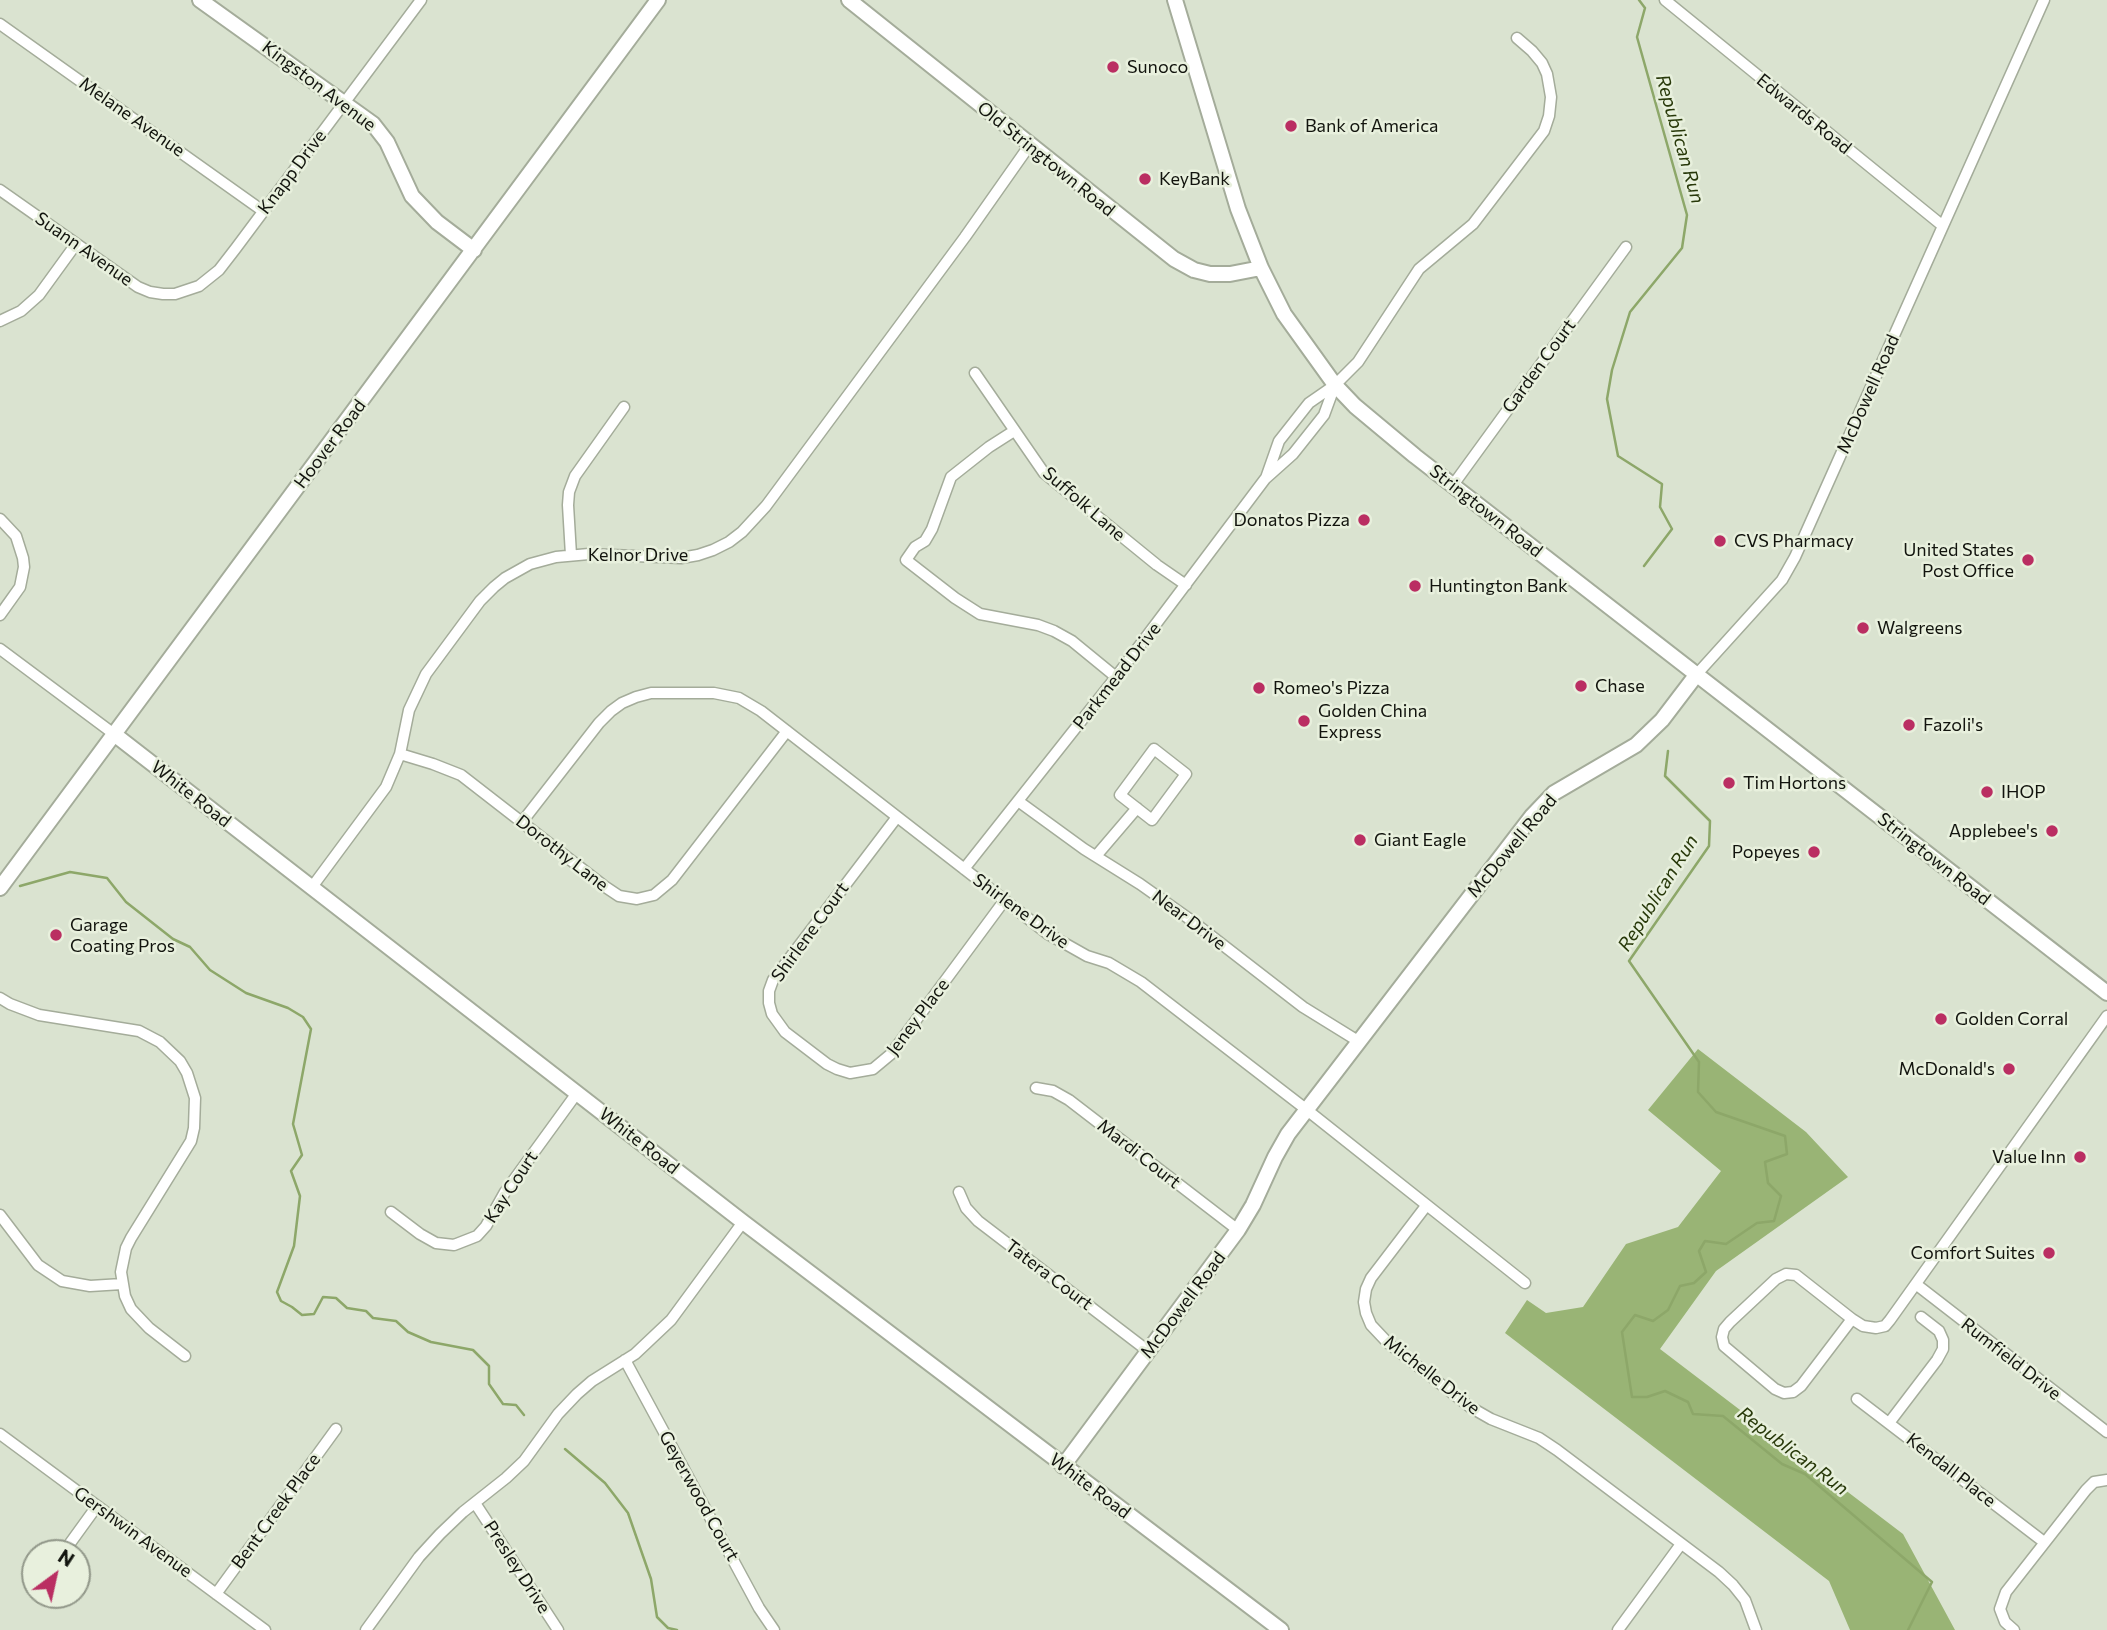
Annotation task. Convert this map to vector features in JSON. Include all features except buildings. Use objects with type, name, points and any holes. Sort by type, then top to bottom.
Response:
[{"type":"street","name":"Kingston Avenue","points":[[200,0],[344,102],[380,132],[405,183],[421,207],[474,250]]},
{"type":"street","name":"Knapp Drive","points":[[175,294],[199,286],[210,279],[421,0]]},
{"type":"street","name":"Hoover Road","points":[[0,888],[658,0]]},
{"type":"street","name":"Old Stringtown Road","points":[[849,0],[1151,243],[1188,268],[1218,275],[1261,268]]},
{"type":"street","name":"Stringtown Road","points":[[1175,0],[1234,196],[1261,268],[1284,314],[1335,386],[1373,421],[1453,485],[2107,993]]},
{"type":"street","name":"Edwards Road","points":[[1665,0],[1943,226]]},
{"type":"street","name":"McDowell Road","points":[[1063,1466],[1238,1230],[1281,1145],[1358,1041],[1544,803],[1569,783],[1636,746],[1662,720],[1697,674],[1782,580],[1795,557],[2044,0]]},
{"type":"street","name":"Melane Avenue","points":[[0,24],[263,211]]},
{"type":"street","name":"Parkmead Drive","points":[[1265,479],[1279,441],[1309,403],[1335,386],[1358,362],[1419,269],[1473,224],[1544,131],[1551,97],[1547,74],[1532,51],[1517,38]]},
{"type":"street","name":"Kelnor Drive","points":[[312,887],[386,787],[400,754],[409,710],[426,674],[480,601],[505,578],[530,564],[556,556],[589,554],[681,558],[713,550],[742,532],[766,506],[1029,146]]},
{"type":"street","name":"Suann Avenue","points":[[0,190],[138,287],[150,292],[175,294]]},
{"type":"street","points":[[0,321],[31,303],[76,244]]},
{"type":"street","name":"Garden Court","points":[[1453,485],[1626,247]]},
{"type":"street","name":"Suffolk Lane","points":[[975,373],[1044,473],[1157,565],[1186,585]]},
{"type":"street","name":"Parkmead Drive","points":[[964,869],[1116,677],[1265,479],[1293,454],[1323,416],[1335,386]]},
{"type":"street","points":[[571,555],[569,492],[575,476],[624,407]]},
{"type":"street","points":[[1014,431],[951,477],[932,529],[925,541],[915,547],[906,560],[980,614],[1038,625],[1054,631],[1116,677]]},
{"type":"street","points":[[0,519],[16,536],[24,567],[19,587],[0,615]]},
{"type":"street","name":"White Road","points":[[0,649],[114,734],[743,1222],[1281,1630]]},
{"type":"street","name":"Shirlene Drive","points":[[522,822],[599,723],[611,711],[636,697],[651,693],[727,694],[750,703],[1048,934],[1087,956],[1110,963],[1141,982],[1525,1283]]},
{"type":"street","name":"Dorothy Lane","points":[[400,754],[461,775],[619,896],[646,898],[663,889],[672,880],[787,732]]},
{"type":"street","points":[[1154,750],[1186,774],[1152,820],[1137,808],[1120,795],[1154,750]]},
{"type":"street","name":"Near Drive","points":[[1018,801],[1188,918],[1303,1007],[1358,1041]]},
{"type":"street","points":[[1096,856],[1137,808]]},
{"type":"street","name":"Shirlene Court","points":[[806,1048],[785,1032],[772,1014],[769,991],[773,980],[897,817]]},
{"type":"street","name":"Jeney Place","points":[[806,1048],[827,1065],[850,1073],[873,1069],[891,1054],[1004,901]]},
{"type":"street","points":[[0,998],[39,1015],[150,1035],[180,1061],[187,1073],[195,1098],[195,1121],[191,1141],[131,1238],[123,1260],[122,1284],[131,1309],[139,1319],[185,1356]]},
{"type":"street","points":[[1852,1319],[1801,1386],[1793,1392],[1784,1393],[1775,1389],[1724,1346],[1722,1337],[1730,1322],[1776,1279],[1786,1274],[1796,1275],[1863,1326],[1885,1326],[1917,1285],[2107,1016]]},
{"type":"street","name":"Mardi Court","points":[[1036,1088],[1053,1091],[1069,1100],[1238,1230]]},
{"type":"street","name":"Kay Court","points":[[391,1212],[436,1243],[454,1245],[477,1236],[486,1226],[505,1192],[577,1093]]},
{"type":"street","name":"Tatera Court","points":[[959,1192],[966,1208],[978,1221],[1148,1351]]},
{"type":"street","name":"Michelle Drive","points":[[1426,1206],[1371,1278],[1364,1301],[1371,1325],[1388,1343],[1470,1407],[1491,1419],[1539,1438],[1734,1585],[1745,1600],[1756,1630]]},
{"type":"street","points":[[0,1214],[30,1255],[62,1281],[103,1287],[122,1284]]},
{"type":"street","points":[[366,1630],[419,1557],[440,1534],[524,1461],[558,1414],[577,1394],[654,1338],[671,1320],[743,1222]]},
{"type":"street","name":"Rumfield Drive","points":[[1917,1285],[2107,1432]]},
{"type":"street","points":[[1889,1423],[1943,1349],[1943,1340],[1938,1331],[1921,1317]]},
{"type":"street","name":"Geyerwood Court","points":[[625,1360],[759,1608],[774,1630]]},
{"type":"street","name":"Kendall Place","points":[[1857,1399],[2044,1542]]},
{"type":"street","name":"Bent Creek Place","points":[[216,1594],[336,1429]]},
{"type":"street","name":"Gershwin Avenue","points":[[0,1434],[265,1630]]},
{"type":"street","points":[[2014,1630],[2005,1622],[2000,1609],[2006,1592],[2086,1490],[2094,1482],[2106,1480]]},
{"type":"street","name":"Presley Drive","points":[[475,1503],[558,1630]]},
{"type":"street","points":[[73,1539],[97,1506]]},
{"type":"street","points":[[1618,1630],[1681,1544]]},
{"type":"green space","points":[[1698,1049],[1806,1132],[1848,1177],[1716,1271],[1660,1349],[1903,1534],[1955,1630],[1850,1630],[1829,1581],[1505,1333],[1527,1300],[1546,1313],[1583,1307],[1626,1244],[1678,1227],[1721,1171],[1648,1110]]},
{"type":"waterway","name":"Republican Run","points":[[1639,0],[1645,8],[1637,37],[1687,215],[1682,248],[1630,312],[1612,370],[1607,399],[1618,456],[1662,484],[1660,507],[1672,529],[1644,566]]},
{"type":"waterway","name":"Republican Run","points":[[1668,751],[1665,776],[1710,821],[1709,846],[1629,961],[1699,1062],[1698,1092],[1716,1112],[1785,1136],[1787,1154],[1765,1162],[1768,1183],[1781,1196],[1774,1221],[1757,1223],[1726,1244],[1705,1241],[1699,1251],[1706,1272],[1694,1283],[1680,1286],[1668,1310],[1653,1321],[1635,1315],[1622,1332],[1632,1397],[1647,1397],[1665,1391],[1688,1402],[1693,1414],[1723,1416],[1782,1464],[1805,1474],[1932,1582],[1908,1630]]},
{"type":"waterway","points":[[20,886],[70,872],[107,878],[126,902],[173,939],[190,947],[210,970],[246,993],[288,1008],[303,1017],[311,1029],[293,1124],[302,1155],[291,1171],[300,1196],[294,1246],[277,1292],[281,1301],[302,1315],[314,1314],[323,1297],[336,1298],[347,1308],[366,1311],[373,1318],[396,1321],[408,1332],[431,1342],[473,1350],[489,1366],[489,1384],[503,1404],[516,1405],[524,1415]]},
{"type":"waterway","points":[[565,1449],[605,1483],[628,1513],[651,1579],[657,1617],[668,1628],[677,1630]]},
{"type":"place","name":"Sunoco","points":[[1113,67]]},
{"type":"place","name":"Bank of America","points":[[1291,126]]},
{"type":"place","name":"KeyBank","points":[[1145,179]]},
{"type":"place","name":"Donatos Pizza","points":[[1364,520]]},
{"type":"place","name":"CVS Pharmacy","points":[[1720,541]]},
{"type":"place","name":"United States Post Office","points":[[2028,560]]},
{"type":"place","name":"Huntington Bank","points":[[1415,586]]},
{"type":"place","name":"Walgreens","points":[[1863,628]]},
{"type":"place","name":"Chase","points":[[1581,686]]},
{"type":"place","name":"Romeo's Pizza","points":[[1259,688]]},
{"type":"place","name":"Golden China Express","points":[[1304,721]]},
{"type":"place","name":"Fazoli's","points":[[1909,725]]},
{"type":"place","name":"Tim Hortons","points":[[1729,783]]},
{"type":"place","name":"IHOP","points":[[1987,792]]},
{"type":"place","name":"Applebee's","points":[[2052,831]]},
{"type":"place","name":"Giant Eagle","points":[[1360,840]]},
{"type":"place","name":"Popeyes","points":[[1814,852]]},
{"type":"place","name":"Garage Coating Pros","points":[[56,935]]},
{"type":"place","name":"Golden Corral","points":[[1941,1019]]},
{"type":"place","name":"McDonald's","points":[[2009,1069]]},
{"type":"place","name":"Value Inn","points":[[2080,1157]]},
{"type":"place","name":"Comfort Suites","points":[[2049,1253]]}]
